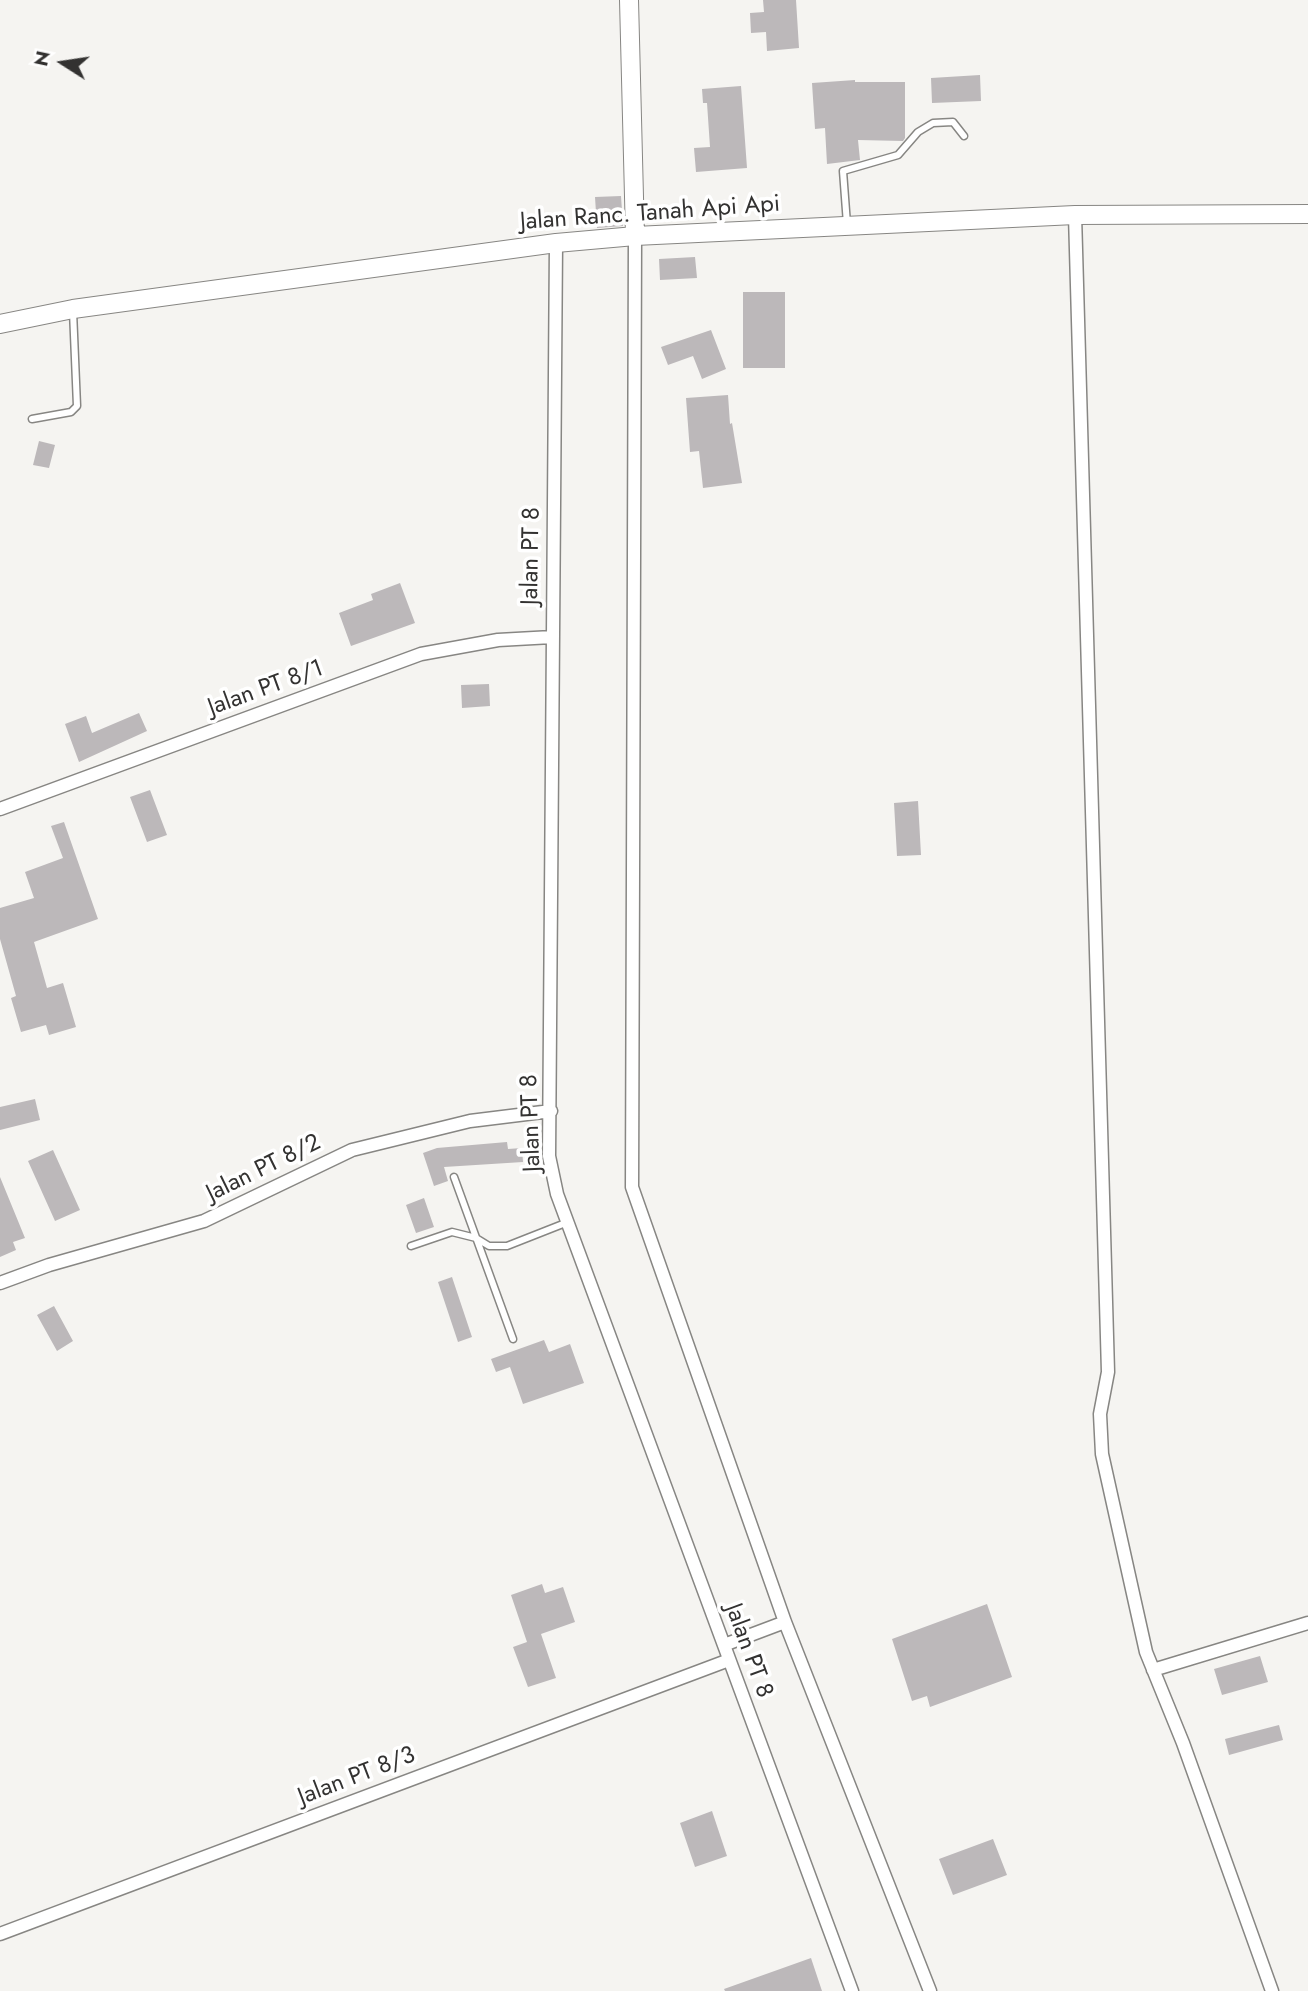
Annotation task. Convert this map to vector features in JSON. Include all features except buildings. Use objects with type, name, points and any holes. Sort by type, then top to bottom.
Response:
[{"type":"street","points":[[629,0],[635,236],[632,1187],[785,1622],[930,1991]]},
{"type":"street","name":"Jalan Ranc. Tanah Api Api","points":[[0,324],[73,309],[556,243],[635,236],[1075,215],[1308,214]]},
{"type":"street","points":[[1075,215],[1108,1372],[1100,1414],[1101,1454],[1146,1652],[1183,1743],[1272,1991]]},
{"type":"street","name":"Jalan PT 8","points":[[556,243],[549,1157],[557,1194],[852,1991]]},
{"type":"street","name":"Jalan PT 8/1","points":[[0,809],[421,654],[498,640],[552,637]]},
{"type":"street","name":"Jalan PT 8/2","points":[[0,1283],[45,1266],[204,1221],[352,1150],[470,1121],[551,1111]]},
{"type":"street","points":[[724,1646],[785,1622]]},
{"type":"street","points":[[1153,1670],[1308,1623]]},
{"type":"street","name":"Jalan PT 8/3","points":[[0,1934],[729,1660]]},
{"type":"lane","points":[[847,225],[843,171],[898,155],[918,132],[933,123],[953,122],[964,136]]},
{"type":"lane","points":[[32,419],[71,412],[77,406],[73,309]]},
{"type":"lane","points":[[454,1177],[513,1339]]},
{"type":"lane","points":[[411,1246],[452,1233],[476,1238],[489,1246],[506,1246],[568,1222]]}]
